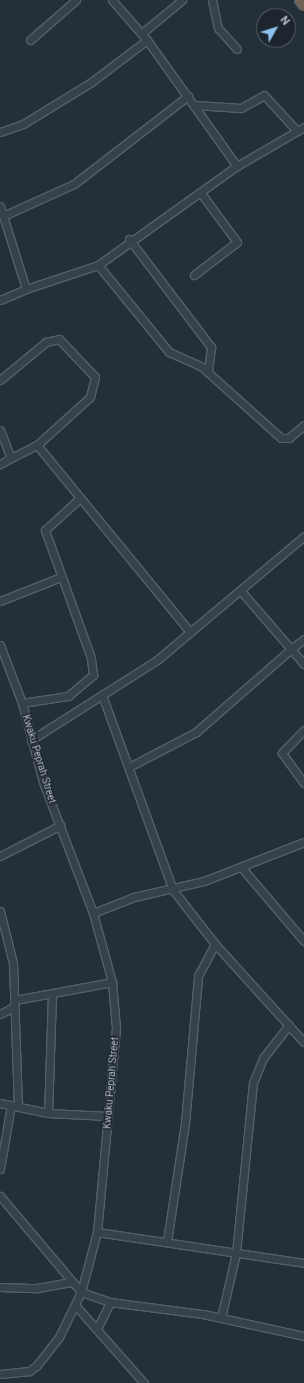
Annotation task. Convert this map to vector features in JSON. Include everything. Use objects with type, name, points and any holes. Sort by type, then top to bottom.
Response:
[{"type":"highway","points":[[301,0],[304,4]]},
{"type":"street","points":[[30,40],[76,0]]},
{"type":"street","points":[[112,0],[142,33],[237,166]]},
{"type":"street","points":[[142,33],[182,0]]},
{"type":"street","points":[[212,0],[218,28],[237,49]]},
{"type":"street","points":[[0,132],[23,124],[90,83],[147,40]]},
{"type":"street","points":[[194,105],[241,108],[264,95],[297,131]]},
{"type":"street","points":[[3,216],[74,184],[188,96]]},
{"type":"street","points":[[0,300],[26,289],[98,264],[129,239],[237,166],[304,127]]},
{"type":"street","points":[[194,275],[237,242],[200,192]]},
{"type":"street","points":[[0,206],[26,289]]},
{"type":"street","points":[[129,239],[211,347],[208,372]]},
{"type":"street","points":[[98,264],[164,347],[208,372],[281,438],[289,438],[304,425]]},
{"type":"street","points":[[0,380],[46,342],[59,339],[95,377],[90,397],[37,446],[0,464]]},
{"type":"street","points":[[0,430],[11,458]]},
{"type":"street","points":[[37,446],[190,632]]},
{"type":"street","points":[[22,703],[68,696],[93,675],[91,658],[45,530],[80,498]]},
{"type":"street","points":[[31,740],[157,660],[242,591],[304,536]]},
{"type":"street","points":[[0,601],[61,577]]},
{"type":"street","points":[[242,591],[304,664]]},
{"type":"street","points":[[129,767],[196,732],[304,639]]},
{"type":"street","name":"Kwaku Peprah Street","points":[[0,645],[3,667],[22,703],[31,740],[60,825],[93,913],[112,982],[116,1028],[97,1232],[82,1292],[59,1337],[36,1366],[30,1371],[0,1374]]},
{"type":"street","points":[[102,695],[173,890],[215,944],[304,1042]]},
{"type":"street","points":[[304,730],[282,753],[304,783]]},
{"type":"street","points":[[0,856],[60,825]]},
{"type":"street","points":[[93,913],[134,897],[173,890],[242,868],[304,842]]},
{"type":"street","points":[[242,868],[304,941]]},
{"type":"street","points":[[0,911],[13,963],[15,1003],[14,1105],[0,1169]]},
{"type":"street","points":[[167,1241],[185,1123],[198,976],[215,944]]},
{"type":"street","points":[[0,1014],[15,1003],[112,982]]},
{"type":"street","points":[[48,1113],[52,995]]},
{"type":"street","points":[[221,1318],[236,1253],[253,1083],[263,1058],[290,1025]]},
{"type":"street","points":[[0,1103],[48,1113],[108,1116]]},
{"type":"street","points":[[0,1196],[82,1292],[110,1302],[221,1318],[304,1336]]},
{"type":"street","points":[[97,1232],[167,1241],[304,1263]]},
{"type":"street","points":[[0,1287],[37,1288],[72,1282]]},
{"type":"street","points":[[97,1329],[110,1302]]},
{"type":"street","points":[[76,1306],[144,1383]]},
{"type":"street","points":[[136,1383],[137,1375]]}]
